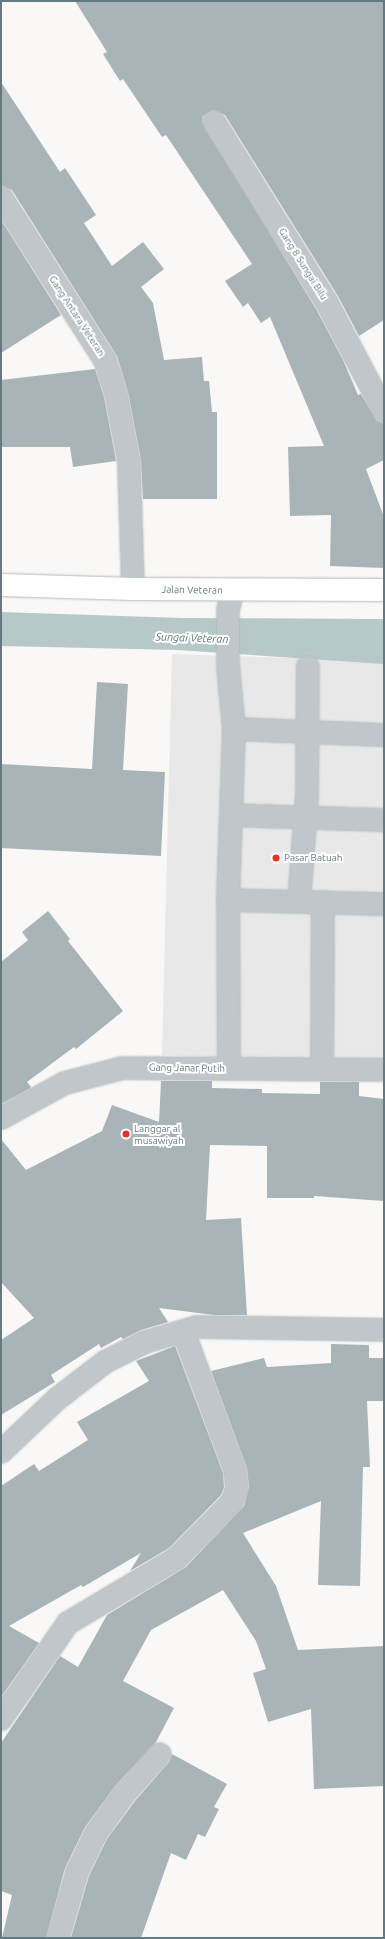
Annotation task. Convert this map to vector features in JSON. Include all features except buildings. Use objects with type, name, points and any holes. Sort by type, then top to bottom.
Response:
[{"type":"main road","name":"Jalan Veteran","points":[[1,586],[133,589],[230,600],[384,590]]},
{"type":"street","name":"Gang 8 Sungai Bilu","points":[[214,122],[327,303],[384,411]]},
{"type":"street","name":"Gang Antara Veteran","points":[[1,197],[105,360],[116,394],[129,462],[133,589]]},
{"type":"street","points":[[229,1069],[228,900],[234,729],[228,666],[230,600]]},
{"type":"street","points":[[299,902],[305,818],[308,667]]},
{"type":"street","points":[[234,729],[384,735]]},
{"type":"street","points":[[231,815],[384,820]]},
{"type":"street","points":[[228,900],[384,904]]},
{"type":"street","points":[[322,1069],[323,902]]},
{"type":"street","name":"Gang Janar Putih","points":[[1,1118],[65,1082],[122,1068],[384,1070]]},
{"type":"street","points":[[1,1452],[57,1399],[105,1362],[145,1342],[197,1327],[384,1330]]},
{"type":"street","points":[[1,1719],[68,1623],[177,1558],[232,1502],[237,1488],[229,1449],[183,1331]]},
{"type":"street","points":[[58,1938],[77,1872],[96,1833],[125,1793],[160,1754]]},
{"type":"shaded area","name":"Pasar Batuah","points":[[172,654],[384,661],[384,1063],[162,1055]]},
{"type":"water","name":"Sungai Veteran","points":[[1,612],[182,618],[384,619],[384,664],[177,650],[1,646]]},
{"type":"place","name":"Pasar Batuah","points":[[276,858]]},
{"type":"place","name":"Langgar al musawiyah","points":[[126,1134]]}]
